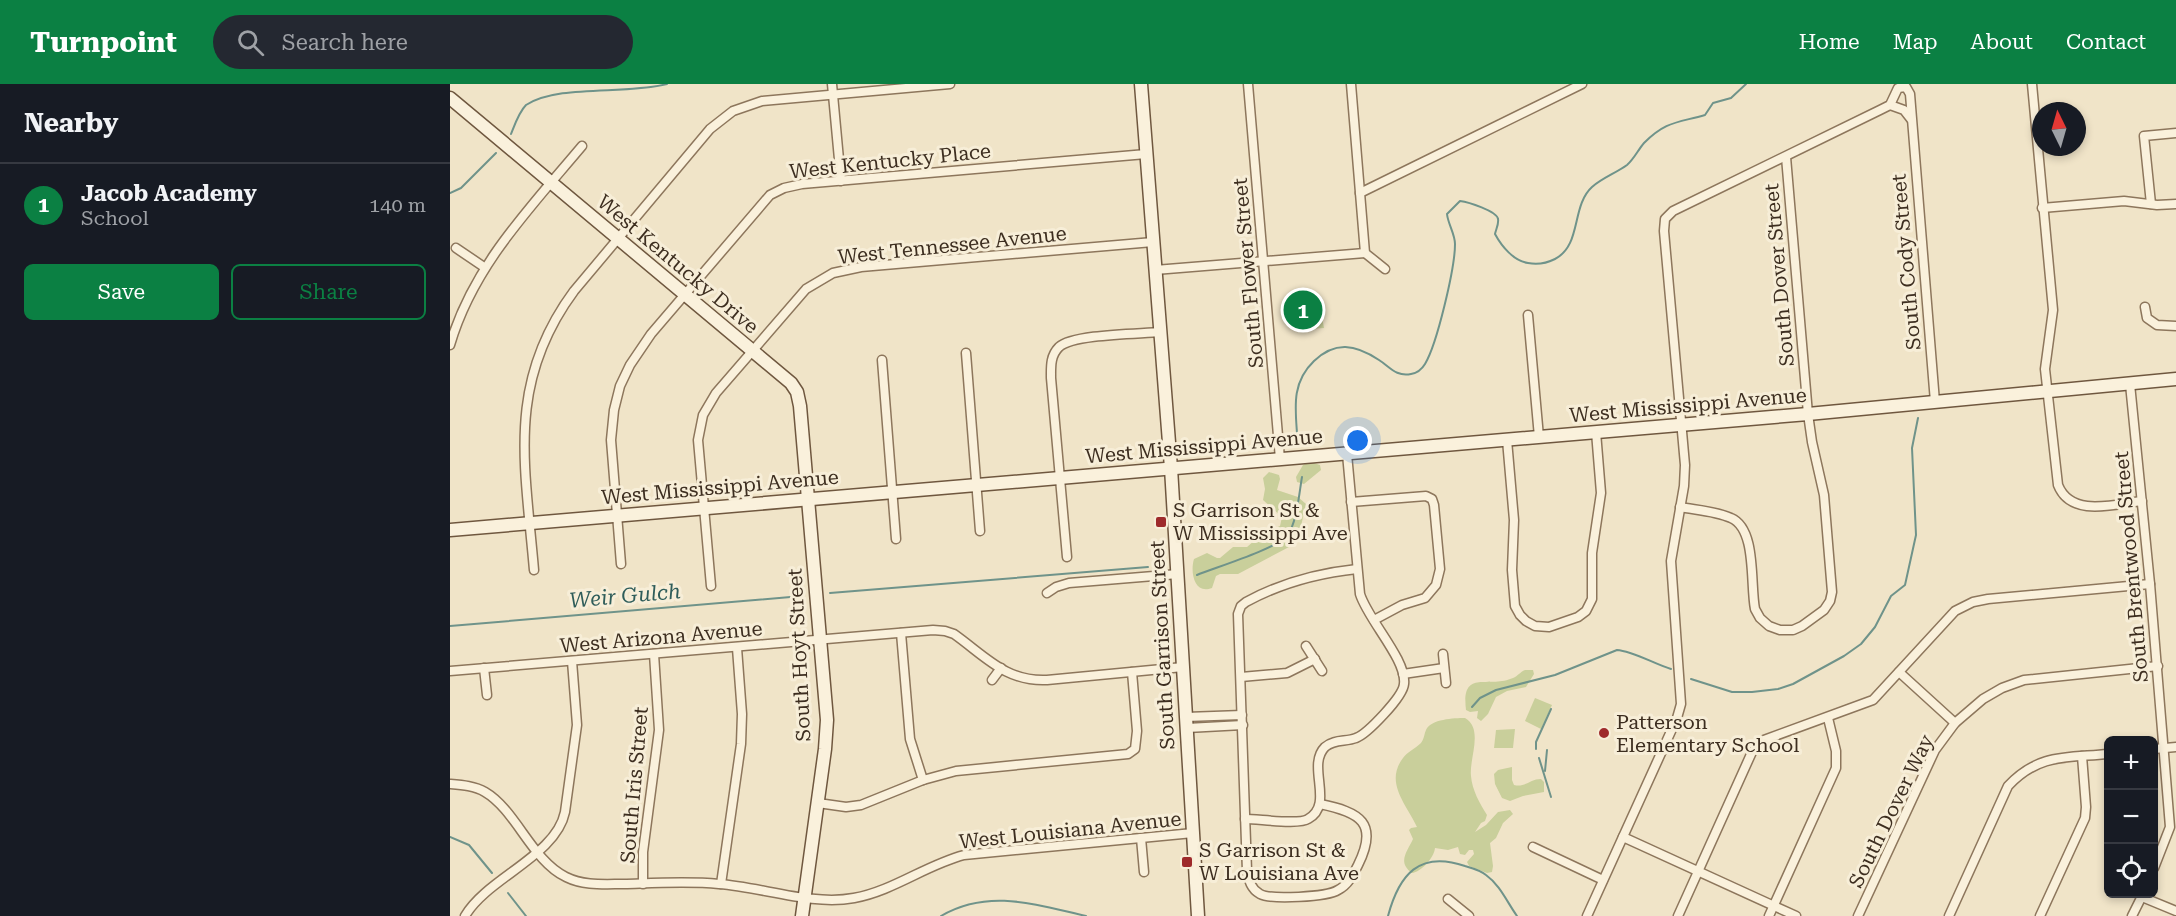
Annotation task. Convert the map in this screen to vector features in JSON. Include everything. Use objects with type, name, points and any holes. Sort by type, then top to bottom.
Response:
[{"type":"main road","name":"South Garrison Street","points":[[1141,84],[1171,468],[1198,916]]},
{"type":"main road","name":"West Kentucky Drive","points":[[450,98],[791,383],[797,392],[808,499]]},
{"type":"main road","name":"West Mississippi Avenue","points":[[450,530],[1682,425],[2176,380]]},
{"type":"main road","name":"South Hoyt Street","points":[[802,916],[827,720],[808,499]]},
{"type":"street","points":[[832,84],[841,181]]},
{"type":"street","points":[[534,570],[524,437],[527,400],[544,342],[559,312],[710,129],[725,116],[741,107],[762,101],[950,84]]},
{"type":"street","name":"South Flower Street","points":[[1248,84],[1280,459]]},
{"type":"street","points":[[1351,84],[1365,252],[1385,269]]},
{"type":"street","points":[[1558,84],[1559,95]]},
{"type":"street","points":[[1360,193],[1582,84]]},
{"type":"street","points":[[2032,84],[2053,318],[2045,360],[2057,482],[2065,498],[2086,507],[2142,501]]},
{"type":"street","name":"South Cody Street","points":[[1890,105],[1898,88],[1906,87],[1910,94],[1935,402]]},
{"type":"street","points":[[1587,916],[1677,718],[1681,704],[1671,564],[1685,470],[1664,231],[1665,219],[1673,211],[1890,105],[1904,110],[1911,119]]},
{"type":"street","points":[[2151,204],[2144,136],[2176,133]]},
{"type":"street","points":[[450,345],[467,300],[484,267],[515,224],[582,146]]},
{"type":"street","name":"West Kentucky Place","points":[[684,295],[770,195],[777,190],[792,186],[841,181],[1146,154]]},
{"type":"street","name":"South Dover Street","points":[[1680,507],[1724,515],[1741,524],[1748,540],[1754,604],[1765,624],[1778,630],[1788,631],[1802,626],[1827,606],[1832,590],[1824,495],[1808,414],[1786,157]]},
{"type":"street","points":[[2042,208],[2124,201],[2176,204]]},
{"type":"street","name":"West Tennessee Avenue","points":[[711,586],[698,440],[701,420],[711,400],[806,289],[823,278],[844,270],[1153,242]]},
{"type":"street","points":[[456,248],[484,267]]},
{"type":"street","points":[[1155,270],[1365,252]]},
{"type":"street","points":[[621,564],[611,440],[616,398],[637,354],[684,295]]},
{"type":"street","points":[[2145,307],[2147,318],[2157,325],[2176,326]]},
{"type":"street","points":[[1528,315],[1539,437]]},
{"type":"street","points":[[1067,557],[1051,361],[1062,345],[1075,339],[1160,332]]},
{"type":"street","points":[[966,353],[980,531]]},
{"type":"street","points":[[882,360],[896,539]]},
{"type":"street","name":"South Brentwood Street","points":[[2130,384],[2173,827]]},
{"type":"street","points":[[1507,440],[1513,510],[1512,570],[1515,606],[1526,621],[1535,626],[1549,627],[1580,616],[1593,597],[1592,553],[1601,493],[1596,432]]},
{"type":"street","points":[[1245,819],[1300,822],[1312,816],[1320,804],[1319,760],[1323,750],[1331,743],[1352,740],[1365,732],[1400,695],[1404,684],[1404,674],[1398,661],[1361,597],[1347,453]]},
{"type":"street","points":[[1351,502],[1426,496],[1432,499],[1434,505],[1440,569],[1436,585],[1425,598],[1400,606],[1374,620]]},
{"type":"street","points":[[1320,804],[1352,812],[1361,821],[1367,835],[1366,849],[1352,877],[1343,887],[1331,893],[1270,897],[1255,890],[1248,876],[1239,611],[1243,604],[1256,597],[1302,580],[1357,569]]},
{"type":"street","points":[[1047,593],[1069,583],[1178,574]]},
{"type":"street","points":[[1678,916],[1752,752],[1764,740],[1873,700],[1950,615],[1960,607],[1972,602],[2150,584]]},
{"type":"street","name":"West Arizona Avenue","points":[[450,671],[933,630],[949,632],[1000,668],[1020,679],[1032,680],[1183,668]]},
{"type":"street","points":[[901,633],[910,739],[923,780]]},
{"type":"street","points":[[1306,645],[1322,671]]},
{"type":"street","points":[[721,884],[742,731],[737,648]]},
{"type":"street","name":"South Iris Street","points":[[643,884],[643,852],[659,730],[654,654]]},
{"type":"street","points":[[1443,654],[1446,683]]},
{"type":"street","points":[[1240,677],[1287,673],[1315,659]]},
{"type":"street","points":[[465,916],[478,900],[558,832],[564,816],[577,725],[572,661]]},
{"type":"street","name":"South Dover Way","points":[[1858,916],[1935,750],[1955,723],[1983,699],[2002,688],[2024,680],[2157,666]]},
{"type":"street","points":[[484,668],[487,695]]},
{"type":"street","points":[[992,680],[1000,668]]},
{"type":"street","points":[[1404,674],[1444,668]]},
{"type":"street","points":[[818,803],[846,807],[861,805],[923,780],[970,769],[1128,754],[1135,749],[1136,741],[1132,672]]},
{"type":"street","points":[[1899,672],[1955,723]]},
{"type":"street","points":[[1187,723],[1242,715]]},
{"type":"street","points":[[1769,916],[1836,768],[1836,751],[1828,718]]},
{"type":"street","points":[[1187,723],[1243,725]]},
{"type":"street","points":[[2158,749],[2176,747]]},
{"type":"street","points":[[1949,916],[2008,786],[2021,772],[2047,760],[2104,754]]},
{"type":"street","points":[[2040,916],[2085,818],[2082,756]]},
{"type":"street","name":"West Louisiana Avenue","points":[[450,784],[473,787],[489,795],[556,871],[578,882],[721,884],[836,900],[861,897],[952,859],[970,854],[1193,833]]},
{"type":"street","points":[[2158,859],[2173,827]]},
{"type":"street","points":[[1623,837],[1796,916]]},
{"type":"street","points":[[1140,838],[1144,872]]},
{"type":"street","points":[[1533,847],[1603,879]]},
{"type":"street","points":[[2132,916],[2141,898]]},
{"type":"street","points":[[2148,898],[2176,911]]},
{"type":"street","points":[[1448,899],[1469,916]]},
{"type":"green space","points":[[1322,317],[1324,328],[1295,330],[1295,324],[1307,323],[1307,319]]},
{"type":"green space","points":[[1311,462],[1320,465],[1321,470],[1304,484],[1297,482],[1296,477],[1303,465]]},
{"type":"green space","points":[[1269,472],[1279,475],[1277,490],[1298,497],[1306,504],[1299,535],[1289,547],[1238,574],[1220,574],[1216,576],[1212,588],[1201,588],[1193,576],[1194,559],[1207,553],[1220,558],[1233,547],[1247,547],[1262,534],[1280,526],[1282,517],[1263,500],[1265,489],[1263,478]]},
{"type":"green space","points":[[1525,670],[1533,670],[1534,674],[1526,687],[1507,691],[1496,697],[1488,714],[1481,721],[1477,718],[1478,711],[1466,710],[1466,697],[1472,684],[1504,681]]},
{"type":"green space","points":[[1535,698],[1552,705],[1541,729],[1525,721]]},
{"type":"green space","points":[[1465,718],[1471,723],[1475,736],[1472,781],[1477,797],[1487,815],[1485,821],[1475,832],[1486,825],[1498,812],[1510,810],[1513,814],[1503,823],[1496,838],[1490,843],[1492,872],[1487,873],[1469,866],[1467,862],[1474,854],[1473,850],[1469,850],[1465,855],[1460,854],[1458,847],[1448,850],[1435,848],[1426,864],[1412,873],[1407,869],[1404,861],[1413,839],[1409,830],[1417,827],[1396,785],[1398,767],[1405,756],[1421,743],[1426,730],[1433,723]]},
{"type":"green space","points":[[1515,729],[1513,748],[1494,748],[1496,730]]},
{"type":"green space","points":[[1512,767],[1514,785],[1541,779],[1544,782],[1544,792],[1510,801],[1502,798],[1495,784],[1494,774],[1498,770]]},
{"type":"waterway","points":[[511,134],[517,118],[526,105],[540,99],[556,94],[632,89],[667,84]]},
{"type":"waterway","name":"Weir Gulch","points":[[1297,433],[1296,395],[1298,386],[1314,361],[1330,350],[1353,348],[1379,360],[1394,371],[1406,375],[1419,371],[1424,366],[1440,324],[1452,270],[1455,240],[1447,214],[1460,201],[1482,207],[1496,216],[1498,223],[1495,234],[1513,256],[1523,262],[1535,264],[1555,259],[1569,245],[1581,204],[1592,187],[1627,165],[1644,143],[1659,130],[1705,115],[1713,103],[1731,98],[1746,84]]},
{"type":"waterway","points":[[450,193],[461,188],[496,153]]},
{"type":"waterway","points":[[1691,679],[1732,692],[1778,689],[1793,684],[1861,644],[1875,627],[1891,596],[1905,585],[1916,535],[1912,448],[1918,418]]},
{"type":"waterway","name":"Weir Gulch","points":[[1197,575],[1259,552],[1287,536],[1295,516],[1302,477]]},
{"type":"waterway","name":"Weir Gulch","points":[[830,593],[1148,567]]},
{"type":"waterway","name":"Weir Gulch","points":[[450,626],[802,596]]},
{"type":"waterway","points":[[1472,707],[1480,698],[1496,690],[1555,675],[1617,650],[1671,669]]},
{"type":"waterway","points":[[1536,749],[1536,742],[1551,709]]},
{"type":"waterway","points":[[1545,771],[1547,750]]},
{"type":"waterway","points":[[1539,758],[1551,797]]},
{"type":"waterway","points":[[450,837],[469,845],[492,873]]},
{"type":"waterway","points":[[1388,916],[1398,889],[1405,878],[1423,864],[1435,861],[1449,862],[1484,873],[1499,889],[1517,916]]},
{"type":"waterway","points":[[508,893],[526,916]]},
{"type":"waterway","points":[[941,916],[959,908],[995,901],[1013,901],[1086,916]]},
{"type":"place","name":"Jacob Academy","points":[[1303,310]]},
{"type":"place","name":"S Garrison St & W Mississippi Ave","points":[[1161,522]]},
{"type":"place","name":"Patterson Elementary School","points":[[1604,733]]},
{"type":"place","name":"S Garrison St & W Louisiana Ave","points":[[1187,862]]}]
